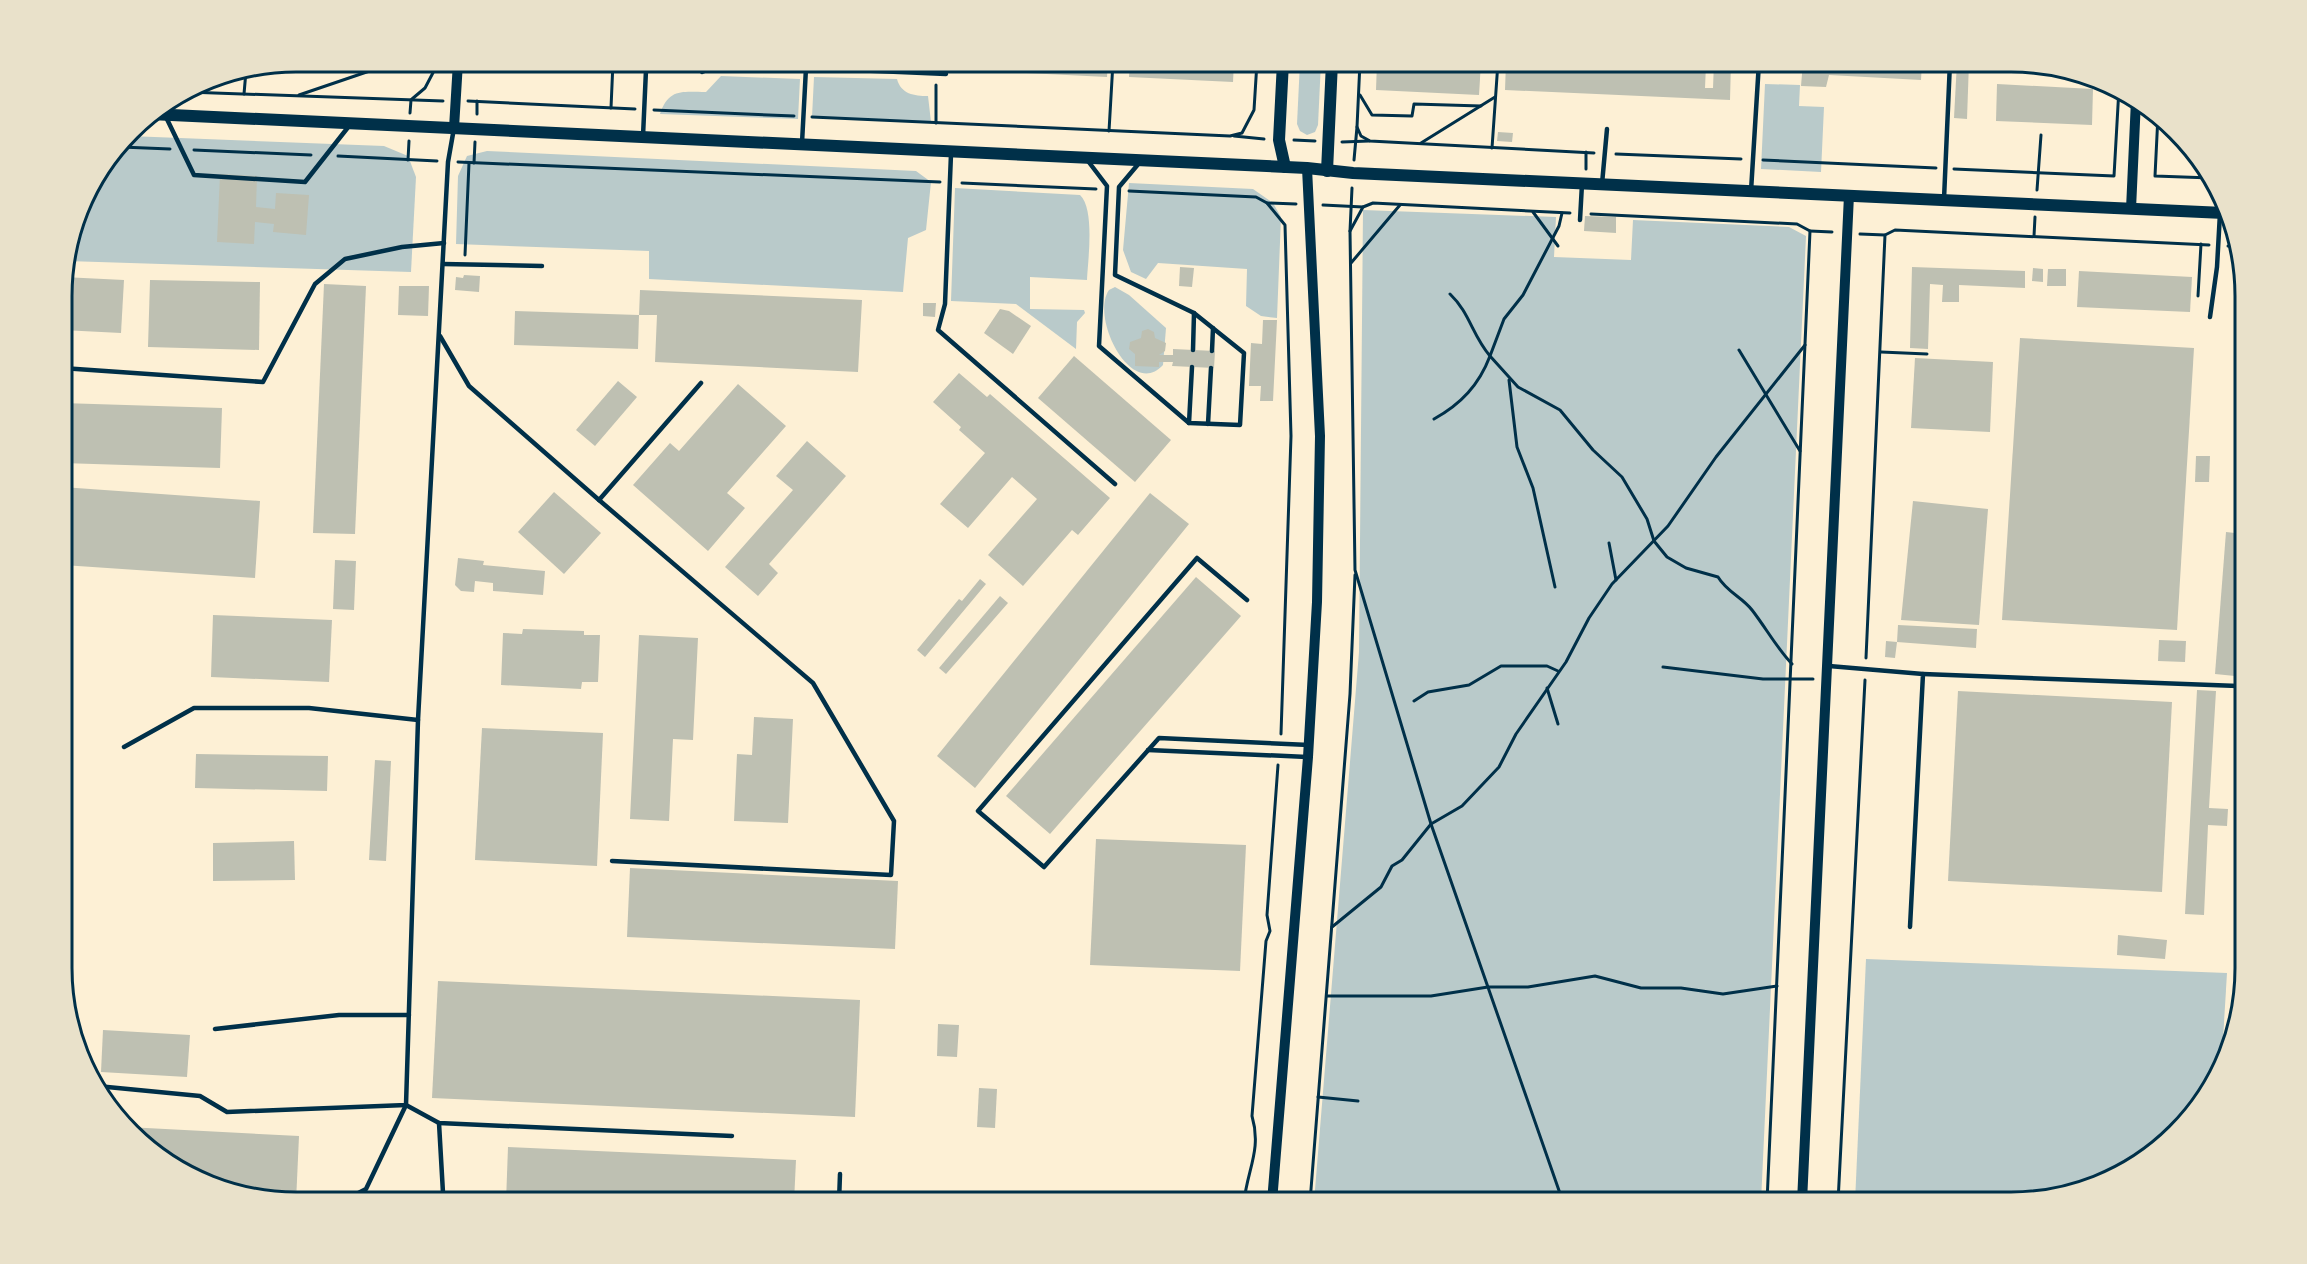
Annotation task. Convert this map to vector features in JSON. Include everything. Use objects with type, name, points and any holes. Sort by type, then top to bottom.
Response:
[{"type":"main road","points":[[1282,72],[1279,140],[1286,167]]},
{"type":"main road","points":[[1327,171],[1332,72]]},
{"type":"main road","points":[[165,115],[1084,156],[1327,171],[2219,213]]},
{"type":"street","points":[[454,128],[457,72]]},
{"type":"street","points":[[2131,208],[2136,110]]},
{"type":"street","points":[[1273,1192],[1309,745],[1317,602],[1320,436],[1307,168]]},
{"type":"street","points":[[1802,1192],[1849,195]]},
{"type":"street","points":[[1278,1153],[1280,1192]]},
{"type":"lane","points":[[643,136],[646,72]]},
{"type":"lane","points":[[802,143],[806,72]]},
{"type":"lane","points":[[893,72],[946,74]]},
{"type":"lane","points":[[1751,191],[1758,72]]},
{"type":"lane","points":[[1944,200],[1950,72]]},
{"type":"lane","points":[[165,115],[194,176],[305,182],[351,123]]},
{"type":"lane","points":[[361,1192],[366,1189],[406,1105],[418,720],[448,162],[454,128]]},
{"type":"lane","points":[[1602,184],[1607,129]]},
{"type":"lane","points":[[951,150],[945,304],[938,330],[1115,484]]},
{"type":"lane","points":[[1084,156],[1107,186],[1099,346],[1189,423],[1240,425],[1244,353],[1194,313],[1115,275],[1119,187],[1142,159]]},
{"type":"lane","points":[[1580,217],[1582,183]]},
{"type":"lane","points":[[2210,317],[2221,219]]},
{"type":"lane","points":[[72,369],[263,382],[315,284],[345,259],[402,247],[444,243]]},
{"type":"lane","points":[[443,264],[542,266]]},
{"type":"lane","points":[[1193,350],[1194,313]]},
{"type":"lane","points":[[1212,351],[1213,328]]},
{"type":"lane","points":[[440,336],[469,386],[813,683],[894,821],[891,875],[612,861]]},
{"type":"lane","points":[[1189,423],[1192,367]]},
{"type":"lane","points":[[1208,424],[1211,368]]},
{"type":"lane","points":[[599,500],[701,383]]},
{"type":"lane","points":[[1247,600],[1197,558],[978,811],[1044,867],[1159,738],[1309,745]]},
{"type":"lane","points":[[1827,666],[1923,674],[2235,686]]},
{"type":"lane","points":[[1910,927],[1923,674]]},
{"type":"lane","points":[[124,747],[195,708],[309,708],[418,720]]},
{"type":"lane","points":[[1148,750],[1308,757]]},
{"type":"lane","points":[[214,1029],[339,1015],[409,1015]]},
{"type":"lane","points":[[107,1087],[200,1096],[226,1112],[406,1105],[439,1123],[732,1136]]},
{"type":"lane","points":[[439,1123],[443,1192]]},
{"type":"lane","points":[[839,1192],[840,1174]]},
{"type":"path","points":[[297,96],[363,72]]},
{"type":"path","points":[[202,93],[411,100],[425,88],[433,72]]},
{"type":"path","points":[[611,108],[613,72]]},
{"type":"path","points":[[1109,131],[1112,72]]},
{"type":"path","points":[[1230,136],[1242,133],[1254,110],[1256,72]]},
{"type":"path","points":[[1492,148],[1497,72]]},
{"type":"path","points":[[936,123],[937,74]]},
{"type":"path","points":[[244,94],[245,78]]},
{"type":"path","points":[[1359,94],[1372,115],[1412,116],[1414,104],[1481,106]]},
{"type":"path","points":[[1420,144],[1495,97]]},
{"type":"path","points":[[477,101],[1279,140],[1370,141]]},
{"type":"path","points":[[2157,127],[2155,176],[2201,178]]},
{"type":"path","points":[[2038,173],[2041,135]]},
{"type":"path","points":[[129,147],[406,160]]},
{"type":"path","points":[[465,256],[469,163]]},
{"type":"path","points":[[1311,1192],[1350,694],[1355,570],[1350,231],[1363,207],[1373,203],[1562,213],[1580,217],[1797,224],[1810,231],[1767,1192]]},
{"type":"path","points":[[1350,264],[1400,205]]},
{"type":"path","points":[[1533,212],[1558,246]]},
{"type":"path","points":[[1434,419],[1457,404],[1483,374],[1504,319],[1523,295],[1559,226],[1562,213]]},
{"type":"path","points":[[1865,668],[1885,235],[1895,230],[2229,246]]},
{"type":"path","points":[[2198,296],[2201,244]]},
{"type":"path","points":[[1450,294],[1464,307],[1480,345],[1508,378],[1518,387],[1560,410],[1593,450],[1622,477],[1647,519],[1654,541],[1667,557],[1686,568],[1718,577],[1724,587],[1751,608],[1779,651],[1792,664]]},
{"type":"path","points":[[1332,927],[1381,887],[1392,866],[1402,860],[1431,824],[1462,806],[1499,767],[1516,734],[1566,662],[1589,618],[1616,580],[1681,509],[1716,457],[1806,344]]},
{"type":"path","points":[[1740,350],[1801,453]]},
{"type":"path","points":[[1880,352],[1927,354]]},
{"type":"path","points":[[1508,378],[1517,447],[1533,488],[1555,587]]},
{"type":"path","points":[[1609,543],[1616,580]]},
{"type":"path","points":[[1355,570],[1431,824],[1560,1192]]},
{"type":"path","points":[[1414,701],[1428,692],[1469,685],[1501,666],[1547,666],[1558,671]]},
{"type":"path","points":[[1663,667],[1763,679],[1826,680]]},
{"type":"path","points":[[1839,1192],[1865,680]]},
{"type":"path","points":[[1547,687],[1558,724]]},
{"type":"path","points":[[1327,996],[1431,996],[1488,987],[1528,987],[1595,976],[1641,988],[1682,988],[1723,994],[1777,986]]},
{"type":"path","points":[[1318,1097],[1358,1101]]},
{"type":"shaded area","points":[[1300,72],[1321,72],[1318,125],[1315,132],[1307,135],[1300,131],[1297,124]]},
{"type":"shaded area","points":[[721,76],[800,79],[798,119],[660,114],[672,96],[683,92],[706,92]]},
{"type":"shaded area","points":[[814,77],[897,79],[905,91],[928,96],[931,122],[812,117]]},
{"type":"shaded area","points":[[1765,84],[1800,85],[1799,106],[1824,107],[1821,172],[1761,169]]},
{"type":"shaded area","points":[[140,136],[384,146],[408,156],[416,177],[411,272],[75,261],[84,224],[95,197],[118,160]]},
{"type":"shaded area","points":[[487,151],[916,171],[931,182],[926,230],[908,238],[903,292],[649,279],[649,251],[456,244],[458,176],[467,156]]},
{"type":"shaded area","points":[[1129,183],[1253,189],[1273,203],[1281,217],[1277,318],[1261,316],[1246,306],[1247,269],[1158,263],[1146,279],[1131,272],[1123,250]]},
{"type":"shaded area","points":[[955,188],[1080,195],[1088,211],[1089,223],[1087,280],[1030,277],[1030,309],[1084,310],[1085,313],[1077,322],[1076,349],[1016,304],[951,301]]},
{"type":"shaded area","points":[[1363,210],[1556,217],[1554,257],[1631,260],[1633,220],[1789,227],[1806,236],[1761,1192],[1315,1192],[1359,652]]},
{"type":"shaded area","points":[[1115,287],[1129,295],[1166,328],[1163,365],[1151,373],[1138,372],[1127,364],[1109,335],[1105,318],[1105,302],[1109,290]]},
{"type":"shaded area","points":[[1866,959],[2227,973],[2223,1040],[2205,1080],[2189,1104],[2159,1136],[2123,1162],[2083,1180],[2055,1188],[2026,1192],[1855,1192]]},
{"type":"building","points":[[1006,72],[1107,72],[1107,77]]},
{"type":"building","points":[[1129,72],[1234,72],[1233,82],[1129,77]]},
{"type":"building","points":[[1377,72],[1480,72],[1479,95],[1376,90]]},
{"type":"building","points":[[1506,72],[1706,72],[1705,88],[1713,88],[1714,72],[1731,72],[1730,100],[1505,90]]},
{"type":"building","points":[[1802,72],[1921,72],[1921,80],[1829,75],[1826,87],[1801,86]]},
{"type":"building","points":[[1956,72],[1969,72],[1967,119],[1954,118]]},
{"type":"building","points":[[1997,84],[2093,89],[2092,125],[1996,121]]},
{"type":"building","points":[[1498,132],[1513,133],[1512,142],[1497,141]]},
{"type":"building","points":[[220,174],[257,176],[256,207],[275,209],[276,193],[309,195],[306,235],[273,232],[274,224],[255,222],[254,244],[217,242]]},
{"type":"building","points":[[1585,216],[1616,217],[1616,233],[1584,231]]},
{"type":"building","points":[[1180,267],[1194,268],[1192,287],[1179,286]]},
{"type":"building","points":[[1912,267],[2025,271],[2025,288],[1959,285],[1959,302],[1942,302],[1943,285],[1930,284],[1928,349],[1910,348]]},
{"type":"building","points":[[2033,268],[2043,269],[2043,282],[2032,281]]},
{"type":"building","points":[[2048,269],[2066,269],[2066,286],[2047,286]]},
{"type":"building","points":[[2079,271],[2192,277],[2190,312],[2077,307]]},
{"type":"building","points":[[464,275],[480,276],[479,292],[455,290],[456,277],[463,278]]},
{"type":"building","points":[[73,277],[124,280],[121,333],[72,331]]},
{"type":"building","points":[[150,280],[260,282],[259,350],[148,347]]},
{"type":"building","points":[[324,284],[366,286],[355,534],[313,533]]},
{"type":"building","points":[[399,286],[429,286],[428,316],[398,315]]},
{"type":"building","points":[[640,290],[862,300],[858,372],[655,362],[657,315],[639,315]]},
{"type":"building","points":[[923,303],[936,303],[935,317],[923,316]]},
{"type":"building","points":[[1000,309],[1009,311],[1031,326],[1013,354],[984,333]]},
{"type":"building","points":[[515,311],[639,315],[638,349],[514,345]]},
{"type":"building","points":[[1263,320],[1277,320],[1273,401],[1260,401],[1261,386],[1249,386],[1251,343],[1262,344]]},
{"type":"building","points":[[1148,329],[1154,332],[1155,338],[1166,343],[1165,351],[1159,355],[1173,355],[1173,349],[1215,351],[1214,368],[1172,366],[1173,362],[1159,362],[1159,367],[1135,366],[1135,354],[1129,349],[1130,342],[1141,338],[1142,331]]},
{"type":"building","points":[[2020,338],[2194,348],[2177,630],[2002,620]]},
{"type":"building","points":[[1074,356],[1171,440],[1135,482],[1038,398]]},
{"type":"building","points":[[1915,358],[1993,362],[1990,432],[1911,428]]},
{"type":"building","points":[[959,373],[987,397],[990,394],[1110,498],[1078,535],[1072,530],[1023,586],[988,555],[1037,499],[1012,477],[968,528],[940,504],[985,453],[933,402]]},
{"type":"building","points":[[618,381],[637,397],[595,446],[576,430]]},
{"type":"building","points":[[738,384],[786,426],[727,493],[745,508],[708,551],[633,485],[670,443],[679,451]]},
{"type":"building","points":[[72,403],[222,408],[220,468],[72,463]]},
{"type":"building","points":[[807,441],[846,476],[769,564],[778,573],[758,596],[725,567],[793,490],[776,476]]},
{"type":"building","points":[[2196,456],[2210,456],[2209,482],[2195,482]]},
{"type":"building","points":[[72,488],[260,501],[255,578],[72,566]]},
{"type":"building","points":[[554,492],[601,533],[564,574],[518,532]]},
{"type":"building","points":[[1150,493],[1189,524],[975,788],[937,756]]},
{"type":"building","points":[[1913,501],[1988,509],[1979,625],[1901,620]]},
{"type":"building","points":[[2226,532],[2235,533],[2235,676],[2215,674]]},
{"type":"building","points":[[458,558],[484,561],[483,565],[545,571],[543,595],[493,591],[493,583],[475,581],[474,592],[461,591],[455,585]]},
{"type":"building","points":[[335,560],[356,561],[354,610],[333,609]]},
{"type":"building","points":[[1196,577],[1241,616],[1050,834],[1006,796]]},
{"type":"building","points":[[980,579],[986,584],[925,657],[917,650],[959,599],[962,601]]},
{"type":"building","points":[[1000,596],[1008,603],[946,674],[939,668]]},
{"type":"building","points":[[213,615],[332,620],[329,682],[211,677]]},
{"type":"building","points":[[1898,625],[1977,629],[1976,648],[1897,642]]},
{"type":"building","points":[[523,629],[584,631],[584,635],[600,635],[598,682],[582,682],[581,689],[501,685],[503,633],[522,634]]},
{"type":"building","points":[[639,635],[698,638],[693,740],[673,739],[669,821],[630,819]]},
{"type":"building","points":[[2159,640],[2186,641],[2185,662],[2158,661]]},
{"type":"building","points":[[1886,641],[1897,642],[1895,658],[1885,657]]},
{"type":"building","points":[[2197,690],[2216,691],[2209,808],[2228,809],[2227,826],[2208,825],[2204,915],[2185,914]]},
{"type":"building","points":[[1958,691],[2172,702],[2162,892],[1948,881]]},
{"type":"building","points":[[754,717],[793,719],[788,823],[734,821],[737,754],[752,755]]},
{"type":"building","points":[[482,728],[603,733],[597,866],[475,860]]},
{"type":"building","points":[[196,754],[328,756],[327,791],[195,788]]},
{"type":"building","points":[[375,760],[391,761],[386,861],[369,860]]},
{"type":"building","points":[[1096,839],[1246,845],[1240,971],[1090,965]]},
{"type":"building","points":[[294,841],[295,880],[213,881],[213,843]]},
{"type":"building","points":[[630,868],[898,881],[895,949],[627,937]]},
{"type":"building","points":[[2118,935],[2167,940],[2165,959],[2117,955]]},
{"type":"building","points":[[438,981],[860,1000],[855,1117],[432,1098]]},
{"type":"building","points":[[938,1024],[959,1025],[957,1057],[937,1056]]},
{"type":"building","points":[[103,1030],[190,1035],[187,1077],[101,1072]]},
{"type":"building","points":[[979,1088],[997,1089],[995,1128],[977,1127]]},
{"type":"building","points":[[140,1128],[299,1136],[296,1192],[281,1192],[252,1188],[210,1175],[160,1146]]},
{"type":"building","points":[[508,1147],[796,1160],[794,1192],[506,1192]]}]
